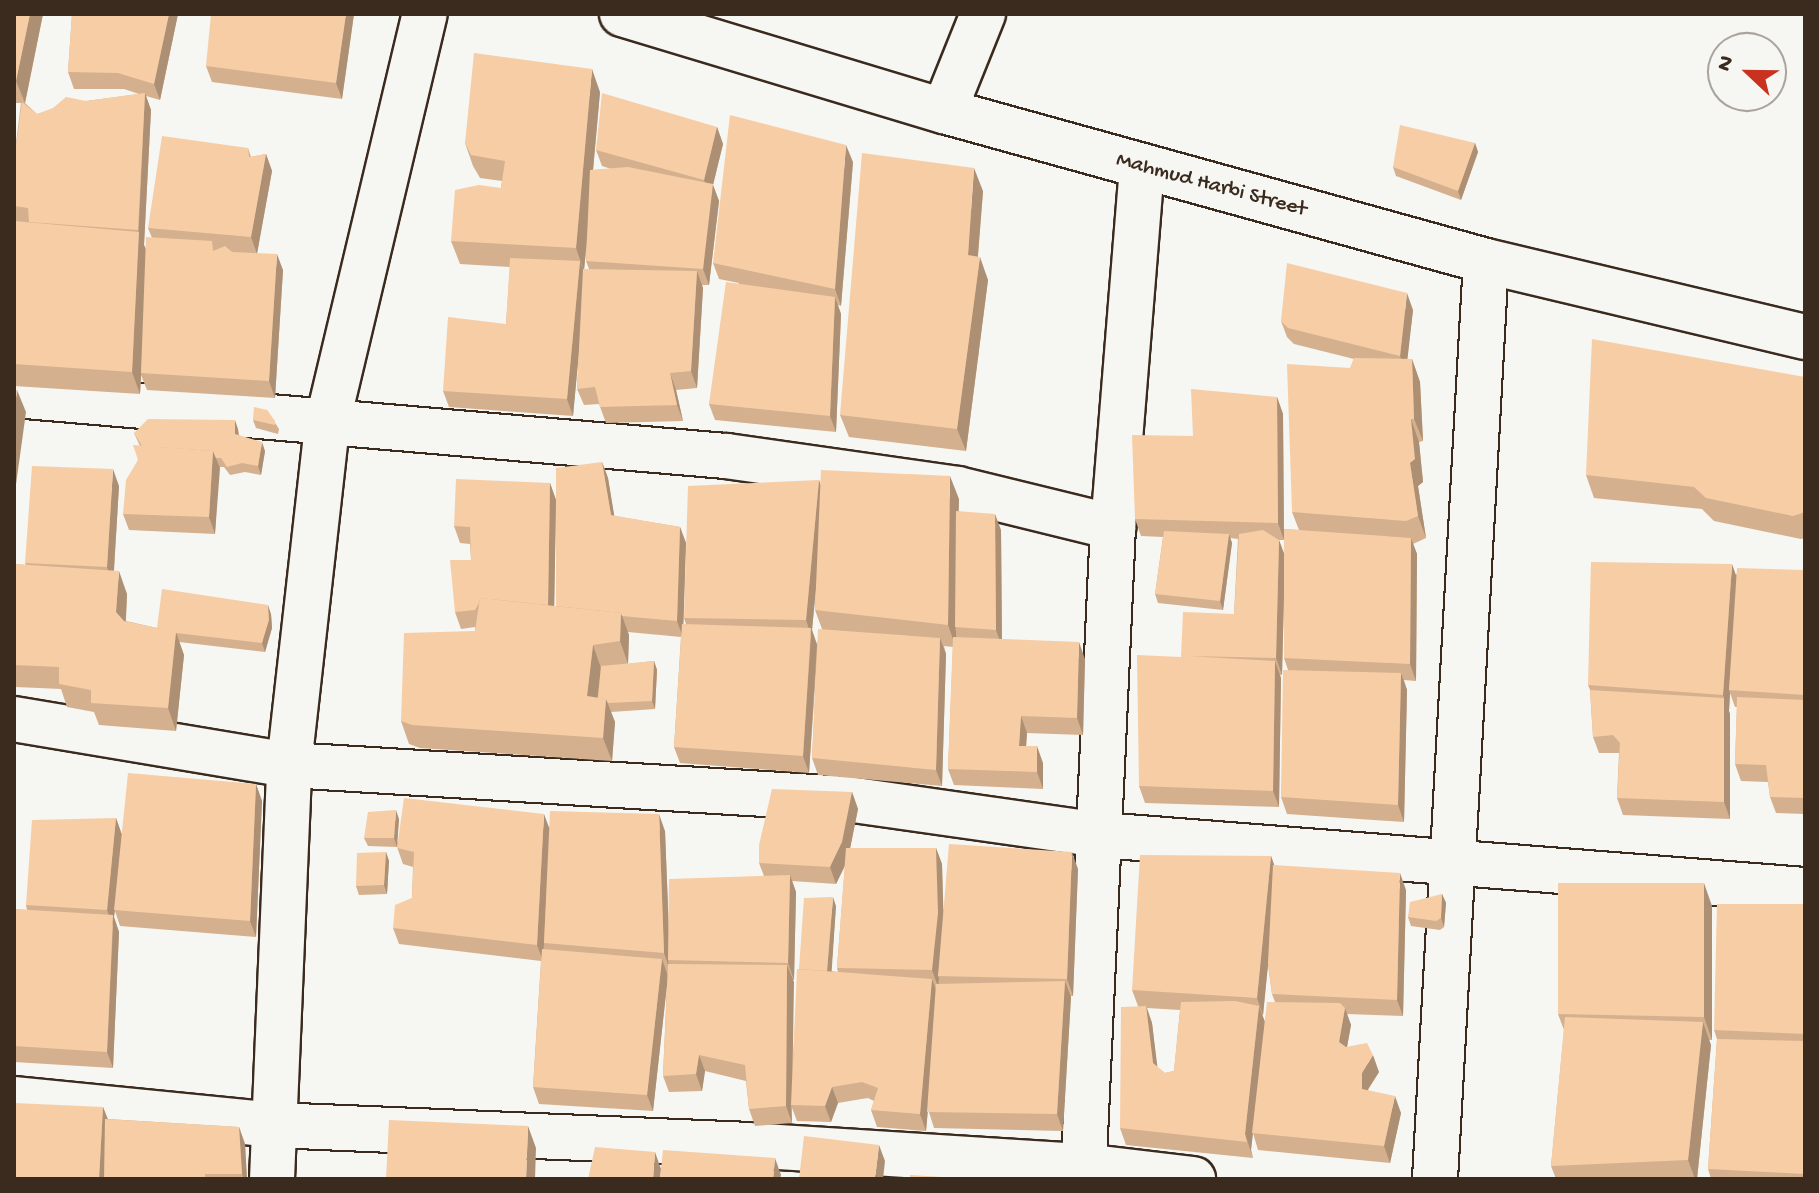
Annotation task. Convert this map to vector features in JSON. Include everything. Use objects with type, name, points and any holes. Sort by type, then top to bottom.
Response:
[{"type":"street","points":[[272,1179],[289,765],[328,420],[425,14]]},
{"type":"street","name":"Mahmud Harbi Street","points":[[622,14],[944,111],[1486,261],[1805,337]]},
{"type":"street","points":[[944,111],[983,14]]},
{"type":"street","points":[[1084,1172],[1113,527],[1142,167]]},
{"type":"street","points":[[1435,1179],[1486,261]]},
{"type":"street","points":[[14,395],[726,456],[958,489],[1113,527]]},
{"type":"street","points":[[14,719],[289,765],[847,799],[1101,835],[1805,890]]},
{"type":"street","points":[[14,1099],[273,1125],[747,1145],[1193,1179]]},
{"type":"building","points":[[14,14],[30,14],[16,81],[14,80]]},
{"type":"building","points":[[72,14],[169,14],[154,84],[118,73],[68,72]]},
{"type":"building","points":[[211,14],[346,14],[336,83],[206,66]]},
{"type":"building","points":[[474,53],[592,69],[576,248],[451,241],[455,190],[479,185],[501,188],[505,161],[471,155],[465,143]]},
{"type":"building","points":[[145,93],[138,230],[29,222],[28,208],[14,206],[14,159],[22,102],[37,114],[53,108],[66,97],[86,101]]},
{"type":"building","points":[[602,93],[717,127],[704,180],[596,150]]},
{"type":"building","points":[[730,115],[846,145],[835,289],[713,263]]},
{"type":"building","points":[[1400,125],[1475,143],[1458,191],[1393,167]]},
{"type":"building","points":[[162,136],[248,148],[249,157],[266,154],[251,237],[148,228]]},
{"type":"building","points":[[862,153],[974,168],[968,255],[980,257],[957,429],[840,415]]},
{"type":"building","points":[[628,167],[713,184],[703,269],[586,261],[590,170]]},
{"type":"building","points":[[14,221],[139,232],[132,372],[14,364]]},
{"type":"building","points":[[146,237],[212,241],[213,251],[225,246],[232,252],[277,254],[269,381],[141,373]]},
{"type":"building","points":[[510,258],[580,261],[567,399],[443,391],[448,317],[506,324]]},
{"type":"building","points":[[1287,263],[1407,293],[1400,356],[1288,328],[1281,321]]},
{"type":"building","points":[[583,269],[697,271],[691,371],[670,373],[677,405],[600,407],[595,387],[577,389]]},
{"type":"building","points":[[726,282],[835,297],[830,416],[709,404]]},
{"type":"building","points":[[1592,339],[1805,377],[1805,512],[1793,516],[1706,498],[1694,487],[1586,475]]},
{"type":"building","points":[[1354,358],[1412,359],[1414,419],[1411,419],[1415,459],[1410,463],[1418,516],[1406,521],[1292,512],[1287,364],[1350,368]]},
{"type":"building","points":[[1191,389],[1277,397],[1278,523],[1135,519],[1132,435],[1193,436]]},
{"type":"building","points":[[254,407],[267,410],[275,425],[253,420]]},
{"type":"building","points":[[148,419],[235,420],[235,434],[262,442],[258,466],[242,463],[227,467],[213,451],[142,446],[134,433]]},
{"type":"building","points":[[133,445],[213,451],[209,517],[123,514],[126,480],[138,460]]},
{"type":"building","points":[[602,462],[611,515],[680,527],[677,621],[556,606],[556,468]]},
{"type":"building","points":[[32,466],[113,469],[107,567],[25,563]]},
{"type":"building","points":[[821,470],[950,476],[948,625],[815,610]]},
{"type":"building","points":[[456,479],[550,483],[548,605],[480,598],[475,610],[455,612],[450,560],[471,560],[470,527],[454,526]]},
{"type":"building","points":[[819,480],[806,620],[684,618],[688,486]]},
{"type":"building","points":[[956,511],[995,514],[996,630],[955,627]]},
{"type":"building","points":[[1284,529],[1411,538],[1410,664],[1284,658]]},
{"type":"building","points":[[1263,530],[1279,540],[1276,658],[1188,656],[1275,661],[1273,791],[1139,786],[1137,655],[1181,657],[1183,612],[1234,614],[1239,534]]},
{"type":"building","points":[[1164,531],[1229,534],[1220,601],[1155,594]]},
{"type":"building","points":[[1591,562],[1732,564],[1723,695],[1588,685]]},
{"type":"building","points":[[14,564],[119,571],[116,612],[124,621],[176,632],[168,708],[91,703],[91,690],[59,684],[59,667],[14,665]]},
{"type":"building","points":[[1737,568],[1805,570],[1805,695],[1729,690]]},
{"type":"building","points":[[162,589],[268,605],[269,620],[262,643],[157,628]]},
{"type":"building","points":[[480,598],[621,613],[620,641],[593,645],[587,696],[606,699],[603,738],[412,725],[401,721],[404,633],[475,631]]},
{"type":"building","points":[[682,624],[811,628],[803,756],[674,747]]},
{"type":"building","points":[[818,629],[940,638],[936,770],[812,758]]},
{"type":"building","points":[[953,637],[1079,642],[1077,718],[1021,716],[1019,746],[1037,746],[1037,772],[948,769]]},
{"type":"building","points":[[654,661],[652,701],[608,703],[606,699],[598,698],[601,666]]},
{"type":"building","points":[[1283,670],[1401,673],[1398,805],[1281,797]]},
{"type":"building","points":[[1590,690],[1724,698],[1724,802],[1617,798],[1620,743],[1613,735],[1593,737]]},
{"type":"building","points":[[1737,697],[1805,700],[1805,798],[1770,797],[1766,765],[1735,764]]},
{"type":"building","points":[[128,773],[256,784],[250,921],[114,910]]},
{"type":"building","points":[[772,789],[852,792],[842,842],[830,867],[759,863],[759,845]]},
{"type":"building","points":[[404,798],[544,814],[537,945],[393,928],[395,905],[412,898],[414,852],[397,848]]},
{"type":"building","points":[[396,810],[394,838],[364,838],[368,812]]},
{"type":"building","points":[[550,811],[659,814],[664,953],[544,943]]},
{"type":"building","points":[[116,818],[107,910],[26,905],[32,820]]},
{"type":"building","points":[[949,844],[1072,852],[1067,979],[938,976]]},
{"type":"building","points":[[846,848],[936,848],[938,913],[932,970],[837,968]]},
{"type":"building","points":[[386,852],[384,885],[356,886],[357,853]]},
{"type":"building","points":[[1140,855],[1271,856],[1257,998],[1132,990]]},
{"type":"building","points":[[1273,865],[1400,873],[1397,1000],[1272,994],[1268,963]]},
{"type":"building","points":[[790,875],[788,963],[668,960],[669,879]]},
{"type":"building","points":[[1558,883],[1704,883],[1704,1017],[1558,1014]]},
{"type":"building","points":[[1442,894],[1441,918],[1436,921],[1408,917],[1410,902]]},
{"type":"building","points":[[833,897],[827,971],[799,969],[804,898]]},
{"type":"building","points":[[1717,904],[1805,904],[1805,1034],[1714,1030]]},
{"type":"building","points":[[14,909],[113,915],[107,1052],[14,1046]]},
{"type":"building","points":[[542,949],[662,959],[647,1095],[533,1087]]},
{"type":"building","points":[[668,964],[787,965],[786,1106],[749,1109],[745,1065],[699,1055],[696,1074],[663,1076]]},
{"type":"building","points":[[797,969],[932,979],[920,1114],[871,1110],[878,1088],[862,1082],[832,1087],[825,1106],[791,1105]]},
{"type":"building","points":[[1065,981],[1057,1114],[927,1112],[936,984]]},
{"type":"building","points":[[1235,1001],[1259,1006],[1245,1134],[1247,1142],[1120,1128],[1121,1007],[1146,1006],[1153,1063],[1165,1073],[1174,1071],[1181,1002]]},
{"type":"building","points":[[1267,1002],[1340,1003],[1345,1008],[1339,1042],[1346,1047],[1367,1043],[1373,1055],[1362,1073],[1362,1089],[1395,1096],[1384,1146],[1252,1133]]},
{"type":"building","points":[[1565,1017],[1703,1022],[1688,1160],[1551,1166]]},
{"type":"building","points":[[1717,1039],[1805,1041],[1805,1174],[1708,1169]]},
{"type":"building","points":[[14,1103],[103,1107],[99,1179],[14,1179]]},
{"type":"building","points":[[105,1119],[239,1127],[242,1174],[205,1174],[205,1179],[104,1179]]},
{"type":"building","points":[[389,1120],[528,1126],[526,1179],[386,1179]]},
{"type":"building","points":[[804,1136],[879,1145],[875,1179],[799,1179]]},
{"type":"building","points":[[595,1147],[655,1152],[653,1179],[588,1179]]},
{"type":"building","points":[[663,1150],[775,1158],[773,1179],[660,1179]]},
{"type":"building","points":[[910,1175],[976,1179],[910,1179]]}]
